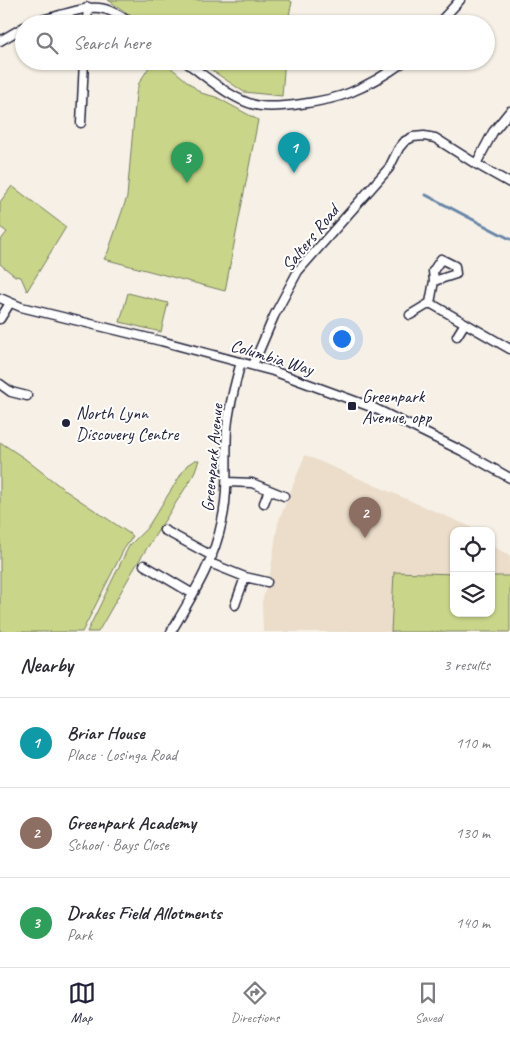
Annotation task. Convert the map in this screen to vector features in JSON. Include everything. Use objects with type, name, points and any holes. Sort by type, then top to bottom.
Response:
[{"type":"street","points":[[445,15],[455,1]]},
{"type":"street","points":[[61,15],[98,4],[120,15]]},
{"type":"street","points":[[88,7],[88,15]]},
{"type":"street","points":[[0,41],[15,32]]},
{"type":"street","points":[[81,123],[84,70]]},
{"type":"street","points":[[197,70],[229,93],[256,106],[290,106],[347,94],[375,81],[392,70]]},
{"type":"street","points":[[510,111],[494,132],[476,164],[510,182]]},
{"type":"street","name":"Salters Road","points":[[253,365],[274,316],[298,271],[389,168],[405,140],[424,136],[435,138],[476,164]]},
{"type":"street","points":[[410,315],[430,303],[434,281]]},
{"type":"street","name":"Columbia Way","points":[[0,298],[20,307],[273,371],[374,408],[462,451],[510,478]]},
{"type":"street","points":[[0,319],[10,303]]},
{"type":"street","points":[[430,303],[510,349]]},
{"type":"street","points":[[457,336],[465,323]]},
{"type":"street","name":"Greenpark Avenue","points":[[172,632],[211,560],[223,520],[227,482],[227,429],[241,362]]},
{"type":"street","points":[[0,384],[11,392],[26,396]]},
{"type":"street","points":[[227,482],[252,483],[284,496]]},
{"type":"street","points":[[264,503],[269,490]]},
{"type":"street","points":[[164,530],[211,560],[245,577],[267,582]]},
{"type":"street","points":[[144,566],[194,594]]},
{"type":"street","points":[[236,605],[245,577]]},
{"type":"shaded area","points":[[305,455],[471,527],[450,527],[450,617],[495,617],[495,547],[510,556],[510,632],[263,632],[262,602],[270,574],[278,523]]},
{"type":"green space","points":[[108,0],[289,0],[292,2],[289,15],[130,15]]},
{"type":"green space","points":[[147,70],[174,70],[201,93],[216,97],[258,120],[225,291],[104,259],[127,197],[136,94],[139,83]]},
{"type":"green space","points":[[211,70],[284,70],[282,96],[244,92]]},
{"type":"green space","points":[[12,186],[66,227],[27,291],[21,277],[15,276],[0,264],[0,241],[7,232],[0,227],[0,202]]},
{"type":"green space","points":[[128,293],[168,303],[161,332],[120,322]]},
{"type":"green space","points":[[0,442],[66,491],[133,536],[124,549],[82,632],[0,632]]},
{"type":"green space","points":[[195,460],[199,460],[193,476],[135,567],[98,632],[87,632],[129,546],[147,528],[187,465]]},
{"type":"green space","points":[[394,572],[450,574],[450,617],[495,617],[495,576],[510,576],[510,632],[391,632]]},
{"type":"waterway","points":[[426,195],[510,239]]},
{"type":"place","name":"Briar House","points":[[294,173]]},
{"type":"place","name":"Drakes Field Allotments","points":[[187,183]]},
{"type":"place","name":"Greenpark Avenue, opp","points":[[352,406]]},
{"type":"place","name":"North Lynn Discovery Centre","points":[[66,423]]},
{"type":"place","name":"Greenpark Academy","points":[[365,538]]}]
